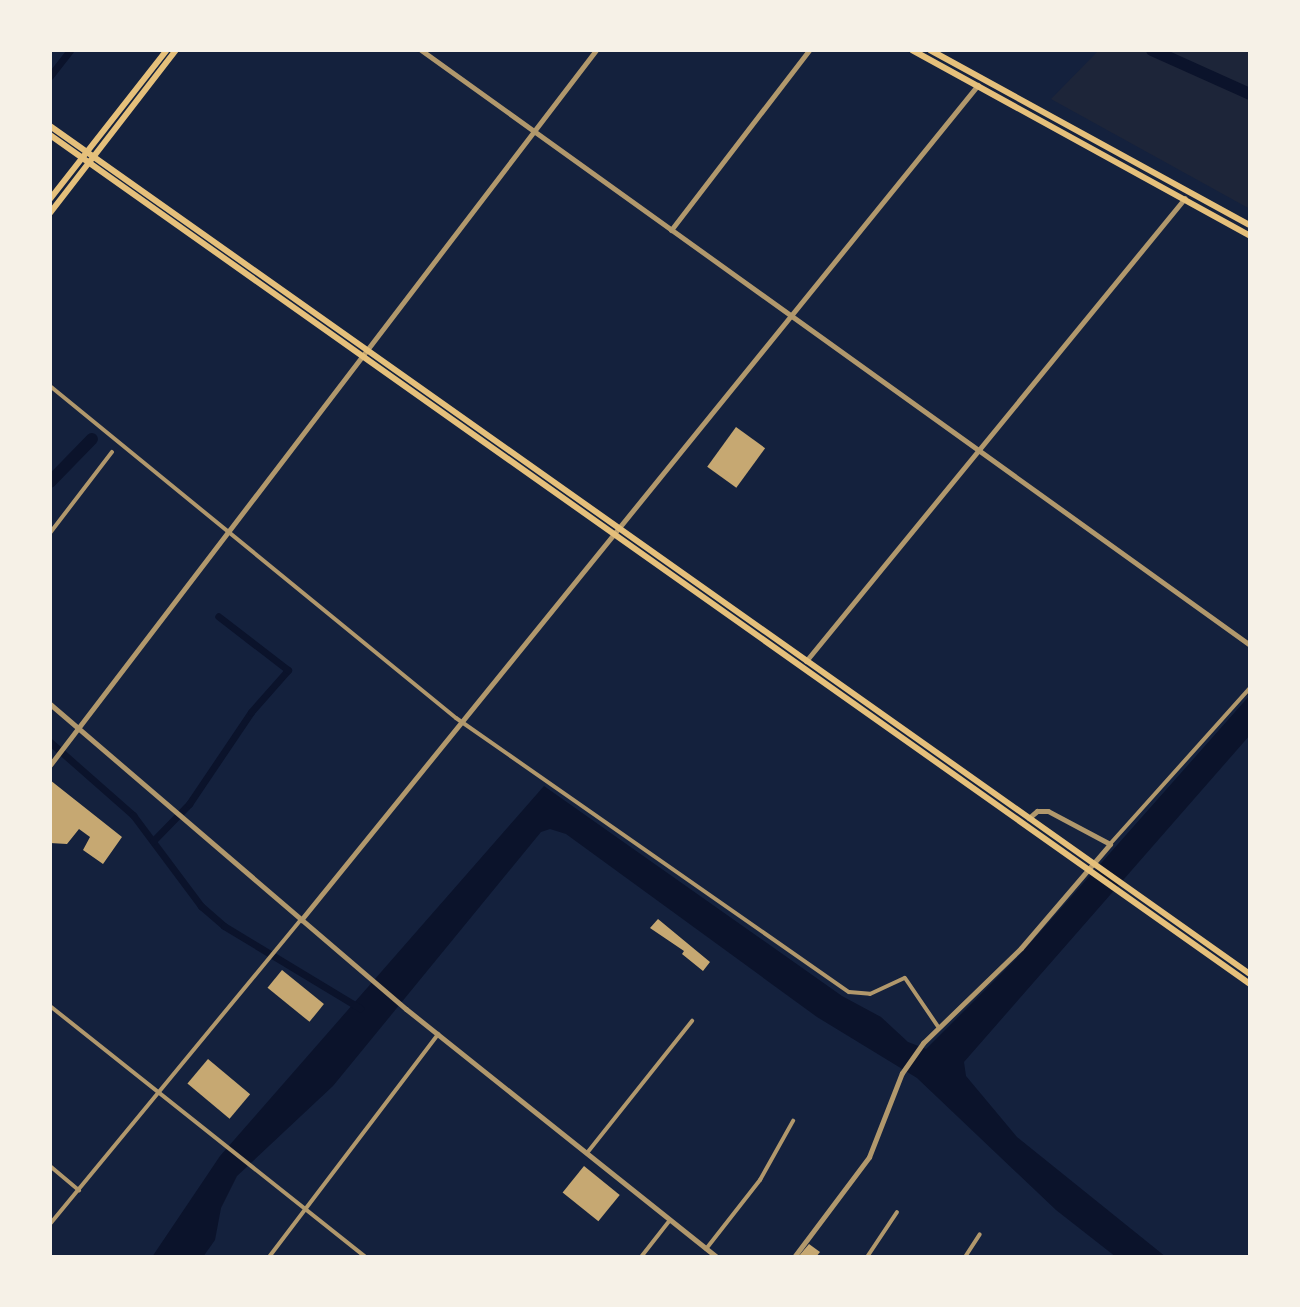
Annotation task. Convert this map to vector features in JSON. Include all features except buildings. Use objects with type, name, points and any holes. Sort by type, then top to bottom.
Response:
[{"type":"main road","points":[[50,213],[167,50]]},
{"type":"main road","points":[[50,199],[176,50]]},
{"type":"main road","points":[[912,50],[1250,236]]},
{"type":"main road","points":[[930,50],[1250,225]]},
{"type":"main road","points":[[50,126],[88,157],[616,531],[806,660],[1029,818],[1080,859]]},
{"type":"main road","points":[[50,135],[88,157]]},
{"type":"main road","points":[[616,531],[800,668],[1250,974]]},
{"type":"main road","points":[[1138,899],[1250,984]]},
{"type":"street","points":[[421,50],[1248,644]]},
{"type":"street","points":[[50,765],[368,355],[596,50]]},
{"type":"street","points":[[671,230],[809,50]]},
{"type":"street","points":[[50,1224],[278,954],[301,920],[461,721],[983,79]]},
{"type":"street","points":[[800,668],[1190,192]]},
{"type":"street","points":[[50,386],[232,530],[461,721],[849,992],[865,996],[905,978],[939,1028]]},
{"type":"street","points":[[50,533],[112,452]]},
{"type":"street","points":[[794,1257],[869,1157],[902,1073],[923,1043],[1021,948],[1250,688]]},
{"type":"street","points":[[50,704],[406,1009],[717,1257]]},
{"type":"street","points":[[1029,818],[1037,811],[1048,811],[1110,844]]},
{"type":"street","points":[[50,1006],[365,1257]]},
{"type":"street","points":[[587,1153],[692,1021]]},
{"type":"street","points":[[269,1257],[438,1034]]},
{"type":"street","points":[[706,1249],[760,1180],[793,1121]]},
{"type":"street","points":[[50,1166],[79,1190]]},
{"type":"street","points":[[867,1257],[897,1212]]},
{"type":"street","points":[[641,1257],[670,1220]]},
{"type":"street","points":[[965,1257],[980,1234]]},
{"type":"street","points":[[273,1252],[280,1257]]},
{"type":"shaded area","points":[[1099,50],[1250,50],[1250,209],[1051,99]]},
{"type":"shaded area","points":[[1250,695],[1250,735],[964,1062],[966,1076],[1017,1137],[1166,1257],[1116,1257],[1056,1210],[917,1078],[817,1017],[566,834],[550,829],[541,832],[333,1086],[237,1176],[221,1208],[215,1240],[203,1257],[152,1257],[220,1156],[544,786],[842,996],[881,1017],[908,1042],[926,1049],[1017,958]]},
{"type":"waterway","points":[[50,76],[70,50]]},
{"type":"waterway","points":[[1152,50],[1250,94]]},
{"type":"waterway","points":[[50,482],[92,439]]},
{"type":"waterway","points":[[153,841],[189,804],[251,712],[288,670],[218,616]]},
{"type":"waterway","points":[[50,742],[133,815],[201,906],[224,926],[360,1008]]}]
